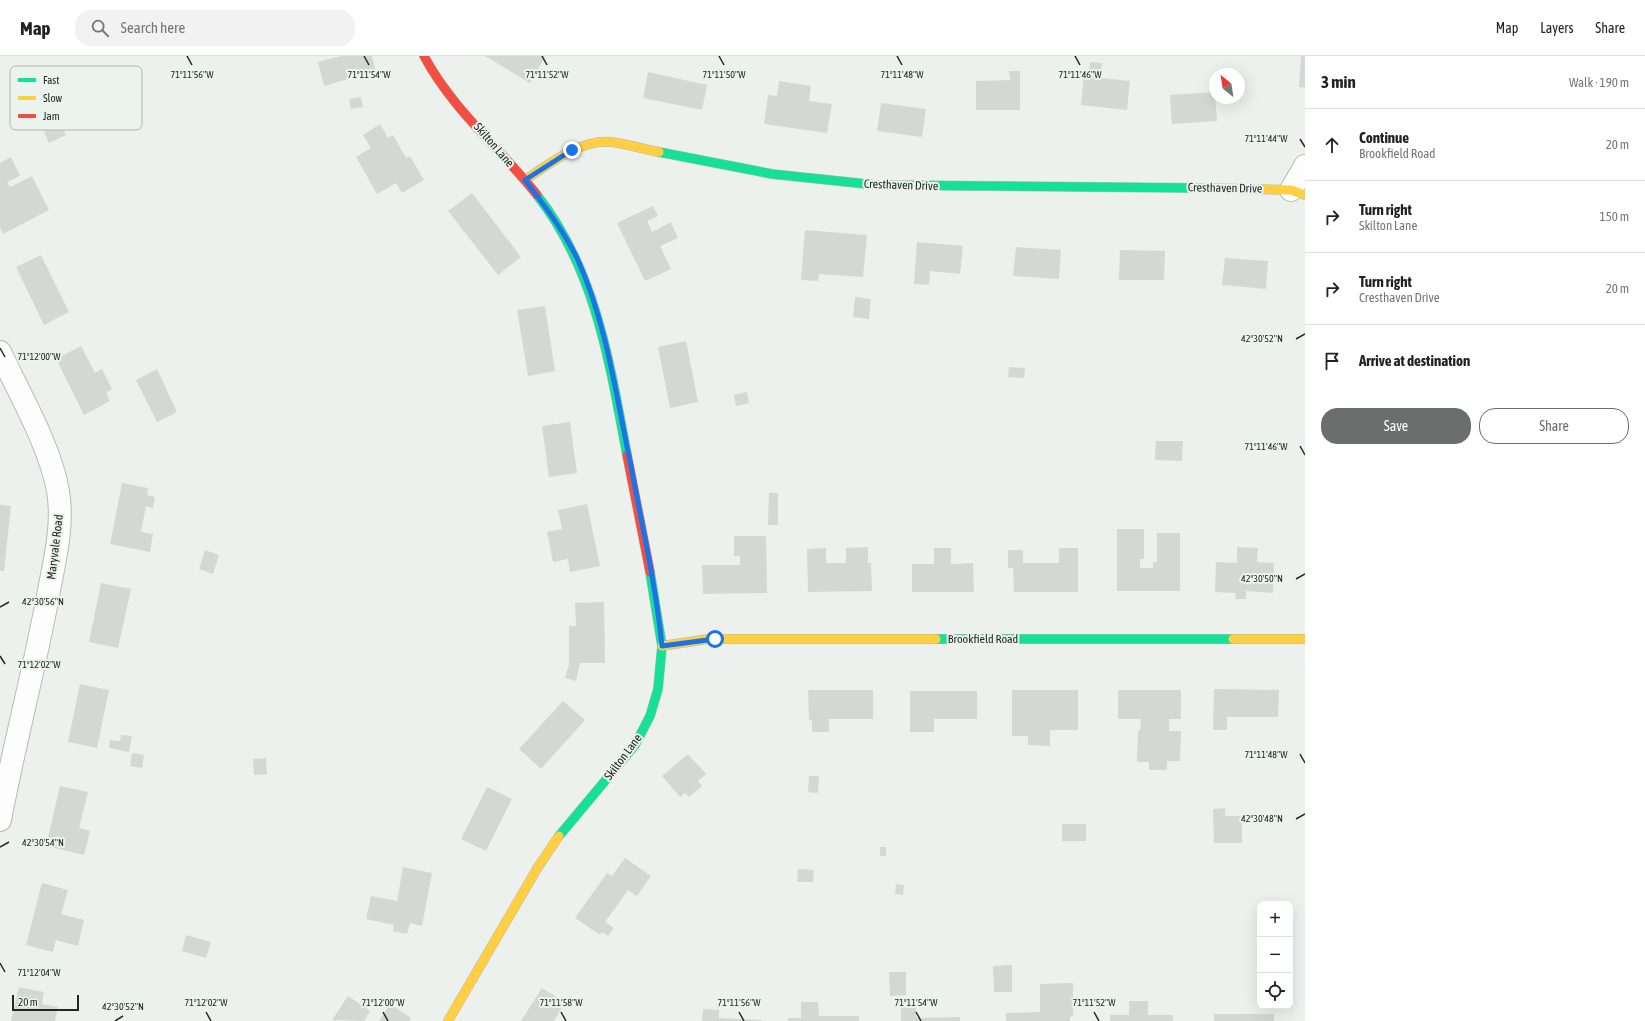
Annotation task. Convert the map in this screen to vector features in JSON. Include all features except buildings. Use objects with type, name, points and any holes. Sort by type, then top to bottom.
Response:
[{"type":"street","name":"Skilton Lane","points":[[424,56],[434,74],[448,92],[525,180],[556,222],[586,279],[600,323],[639,509],[654,587],[662,646],[658,689],[652,710],[640,736],[619,766],[586,802],[554,843],[538,867],[448,1021]]},
{"type":"street","name":"Cresthaven Drive","points":[[525,180],[572,150],[591,144],[610,142],[772,174],[876,185],[1247,188],[1298,193],[1305,166]]},
{"type":"street","name":"Maryvale Road","points":[[0,352],[45,449],[55,476],[60,504],[56,554],[43,622],[3,788],[0,820]]},
{"type":"street","name":"Brookfield Road","points":[[662,646],[708,639],[1305,639]]},
{"type":"traffic: fast","points":[[659,152],[772,174],[876,185],[1200,188]]},
{"type":"traffic: fast","points":[[537,195],[557,224],[574,255],[587,286],[607,353],[627,455]]},
{"type":"traffic: fast","points":[[559,836],[635,745],[650,716],[658,689],[662,646],[650,572]]},
{"type":"traffic: fast","points":[[936,639],[1233,639]]},
{"type":"traffic: slow","points":[[525,180],[565,154],[588,144],[611,142],[659,152]]},
{"type":"traffic: slow","points":[[1200,188],[1291,190],[1305,195]]},
{"type":"traffic: slow","points":[[662,646],[708,639],[936,639]]},
{"type":"traffic: slow","points":[[1233,639],[1305,639]]},
{"type":"traffic: slow","points":[[448,1021],[538,867],[559,836]]},
{"type":"traffic: jam","points":[[424,56],[448,94],[537,195]]},
{"type":"traffic: jam","points":[[627,455],[650,572]]},
{"type":"route","points":[[572,150],[554,160],[525,180],[548,210],[570,246],[586,279],[594,300],[607,351],[638,501],[654,587],[662,646],[695,640],[715,639]]}]
